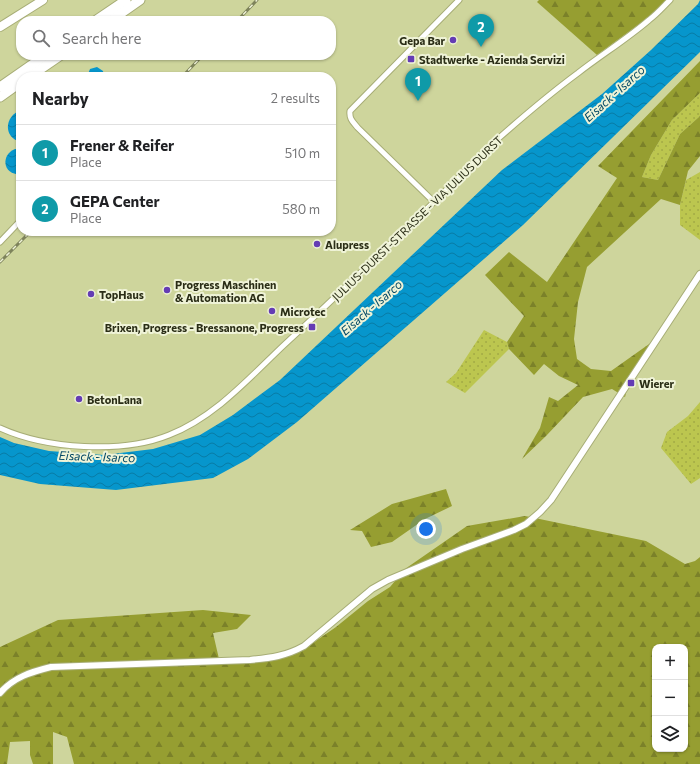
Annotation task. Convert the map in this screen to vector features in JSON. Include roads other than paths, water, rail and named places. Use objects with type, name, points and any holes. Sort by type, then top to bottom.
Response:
[{"type":"highway","points":[[102,16],[126,0]]},
{"type":"highway","points":[[117,16],[140,0]]},
{"type":"highway","points":[[22,72],[39,60]]},
{"type":"highway","points":[[36,72],[54,60]]},
{"type":"highway","points":[[0,87],[16,76]]},
{"type":"highway","points":[[0,97],[16,86]]},
{"type":"main road","points":[[18,16],[43,0]]},
{"type":"main road","points":[[0,27],[16,17]]},
{"type":"street","points":[[434,202],[358,128],[350,119],[350,111],[459,0]]},
{"type":"street","name":"JULIUS-DURST-STRASSE - VIA JULIUS DURST","points":[[0,428],[43,442],[70,445],[132,445],[153,441],[186,427],[202,418],[226,399],[327,305],[499,138],[578,73],[650,20],[670,0]]},
{"type":"street","points":[[0,242],[16,225]]},
{"type":"street","points":[[0,693],[11,682],[21,676],[50,667],[250,660],[277,657],[304,646],[377,586],[388,580],[526,524],[551,500],[700,274]]},
{"type":"water","name":"Eisack - Isarco","points":[[700,0],[700,52],[523,225],[297,422],[248,459],[213,478],[116,490],[40,484],[0,475],[0,437],[14,443],[49,451],[104,455],[153,449],[200,435],[233,415],[280,380],[502,170],[602,94],[651,50],[698,4]]},
{"type":"water","points":[[97,67],[103,72],[89,72],[90,69]]},
{"type":"water","points":[[15,113],[16,140],[11,136],[8,127],[11,117]]},
{"type":"water","points":[[16,149],[16,174],[7,169],[6,160],[10,152]]},
{"type":"railway","points":[[242,16],[257,0]]},
{"type":"railway","points":[[187,72],[198,60]]},
{"type":"railway","points":[[0,262],[26,236]]},
{"type":"place","name":"Gepa Bar","points":[[453,40]]},
{"type":"place","name":"GEPA Center","points":[[481,47]]},
{"type":"place","name":"Stadtwerke - Azienda Servizi","points":[[411,59]]},
{"type":"place","name":"Frener & Reifer","points":[[418,101]]},
{"type":"place","name":"Alupress","points":[[317,244]]},
{"type":"place","name":"Progress Maschinen & Automation AG","points":[[167,290]]},
{"type":"place","name":"TopHaus","points":[[91,294]]},
{"type":"place","name":"Microtec","points":[[272,311]]},
{"type":"place","name":"Brixen, Progress - Bressanone, Progress","points":[[312,327]]},
{"type":"place","name":"Wierer","points":[[631,383]]},
{"type":"place","name":"BetonLana","points":[[79,399]]}]
